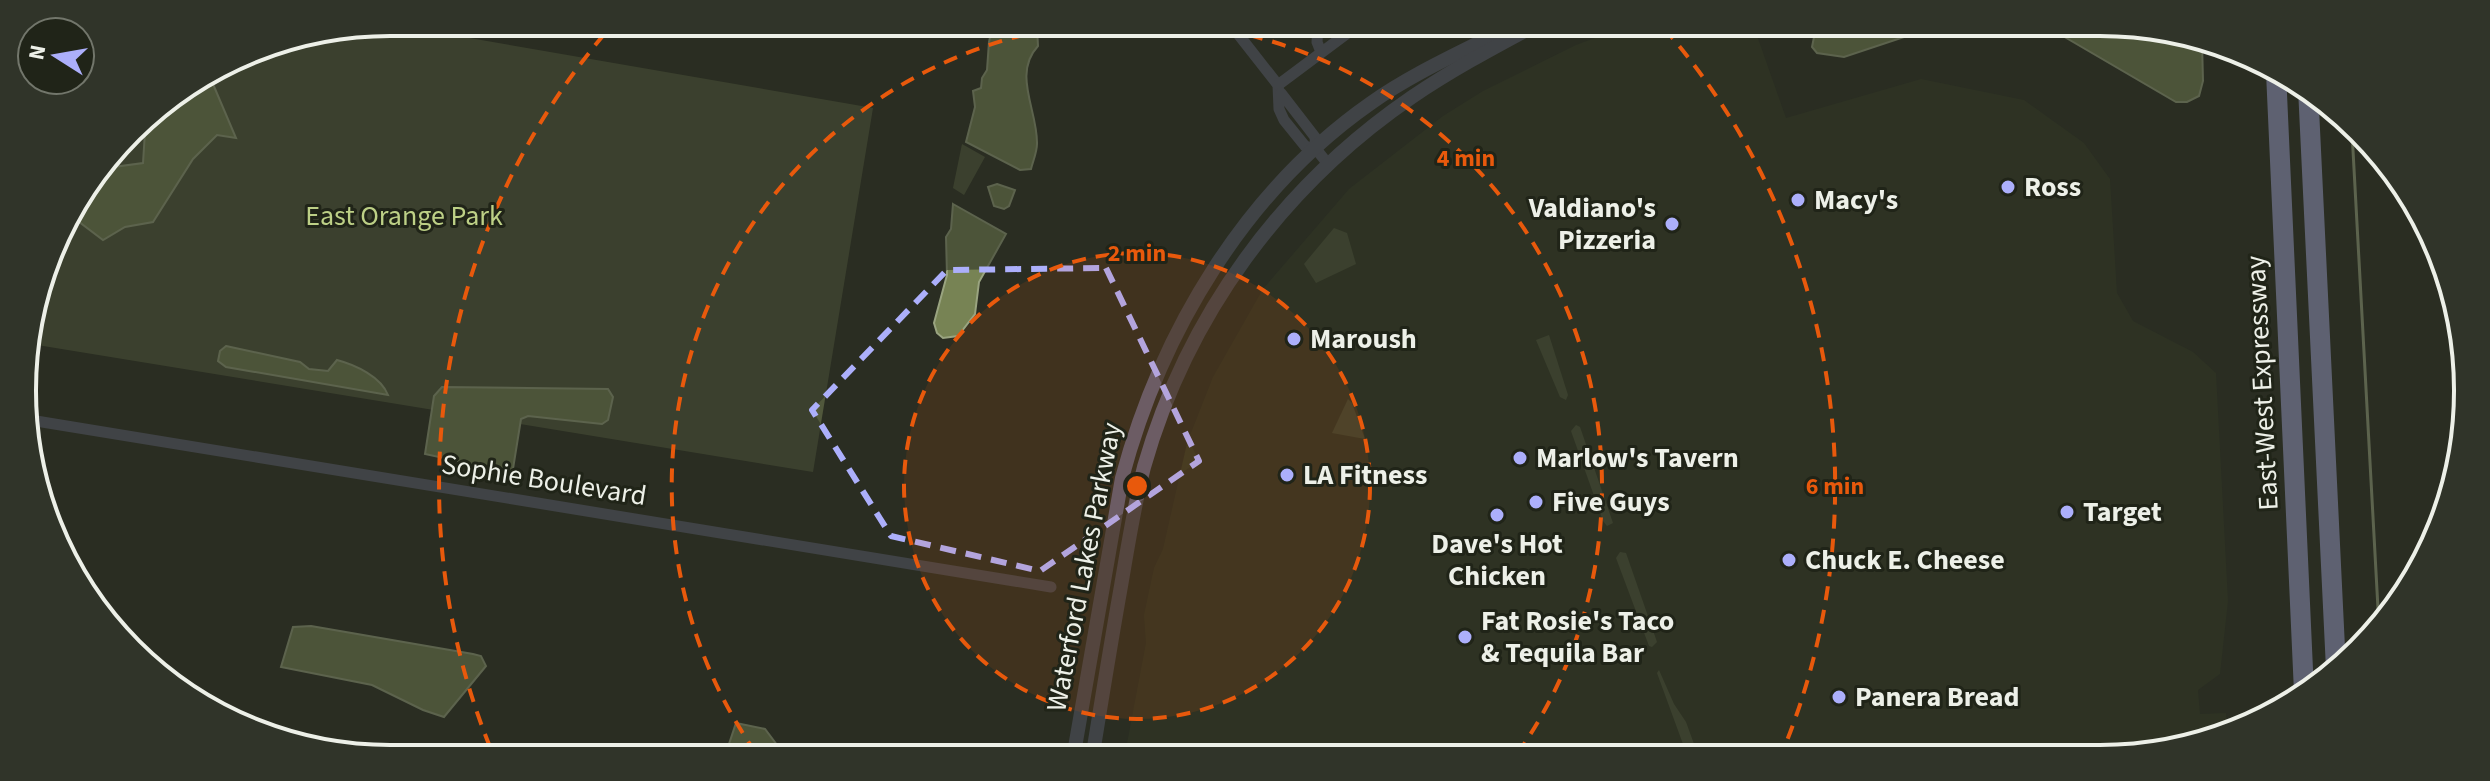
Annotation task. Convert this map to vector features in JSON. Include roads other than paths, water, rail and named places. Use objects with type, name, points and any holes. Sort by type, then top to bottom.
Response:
[{"type":"highway","name":"East-West Expressway","points":[[2276,83],[2303,680]]},
{"type":"highway","points":[[2309,105],[2335,655]]},
{"type":"street","points":[[1239,36],[1279,88],[1279,109],[1284,120],[1305,146],[1316,149],[1328,164]]},
{"type":"street","points":[[1317,36],[1321,52]]},
{"type":"street","points":[[1279,88],[1343,36]]},
{"type":"street","name":"Waterford Lakes Parkway","points":[[1075,745],[1122,478],[1146,400],[1192,304],[1225,253],[1263,205],[1316,149],[1382,96],[1493,36]]},
{"type":"street","name":"Waterford Lakes Parkway","points":[[1094,745],[1138,491],[1160,419],[1184,362],[1218,299],[1247,255],[1287,206],[1328,164],[1412,97],[1516,36]]},
{"type":"street","points":[[1167,353],[1184,362]]},
{"type":"street","name":"Sophie Boulevard","points":[[38,421],[1051,587]]},
{"type":"waterway","points":[[2353,143],[2378,610]]},
{"type":"place","name":"Ross","points":[[2008,187]]},
{"type":"place","name":"Macy's","points":[[1798,200]]},
{"type":"place","name":"Valdiano's Pizzeria","points":[[1672,224]]},
{"type":"place","name":"Maroush","points":[[1294,339]]},
{"type":"place","name":"Marlow's Tavern","points":[[1520,458]]},
{"type":"place","name":"LA Fitness","points":[[1287,475]]},
{"type":"place","name":"Five Guys","points":[[1536,502]]},
{"type":"place","name":"Target","points":[[2067,512]]},
{"type":"place","name":"Dave's Hot Chicken","points":[[1497,515]]},
{"type":"place","name":"Chuck E. Cheese","points":[[1789,560]]},
{"type":"place","name":"Fat Rosie's Taco & Tequila Bar","points":[[1465,637]]},
{"type":"place","name":"Panera Bread","points":[[1839,697]]},
{"type":"park label","name":"East Orange Park","points":[[404,216]]}]
